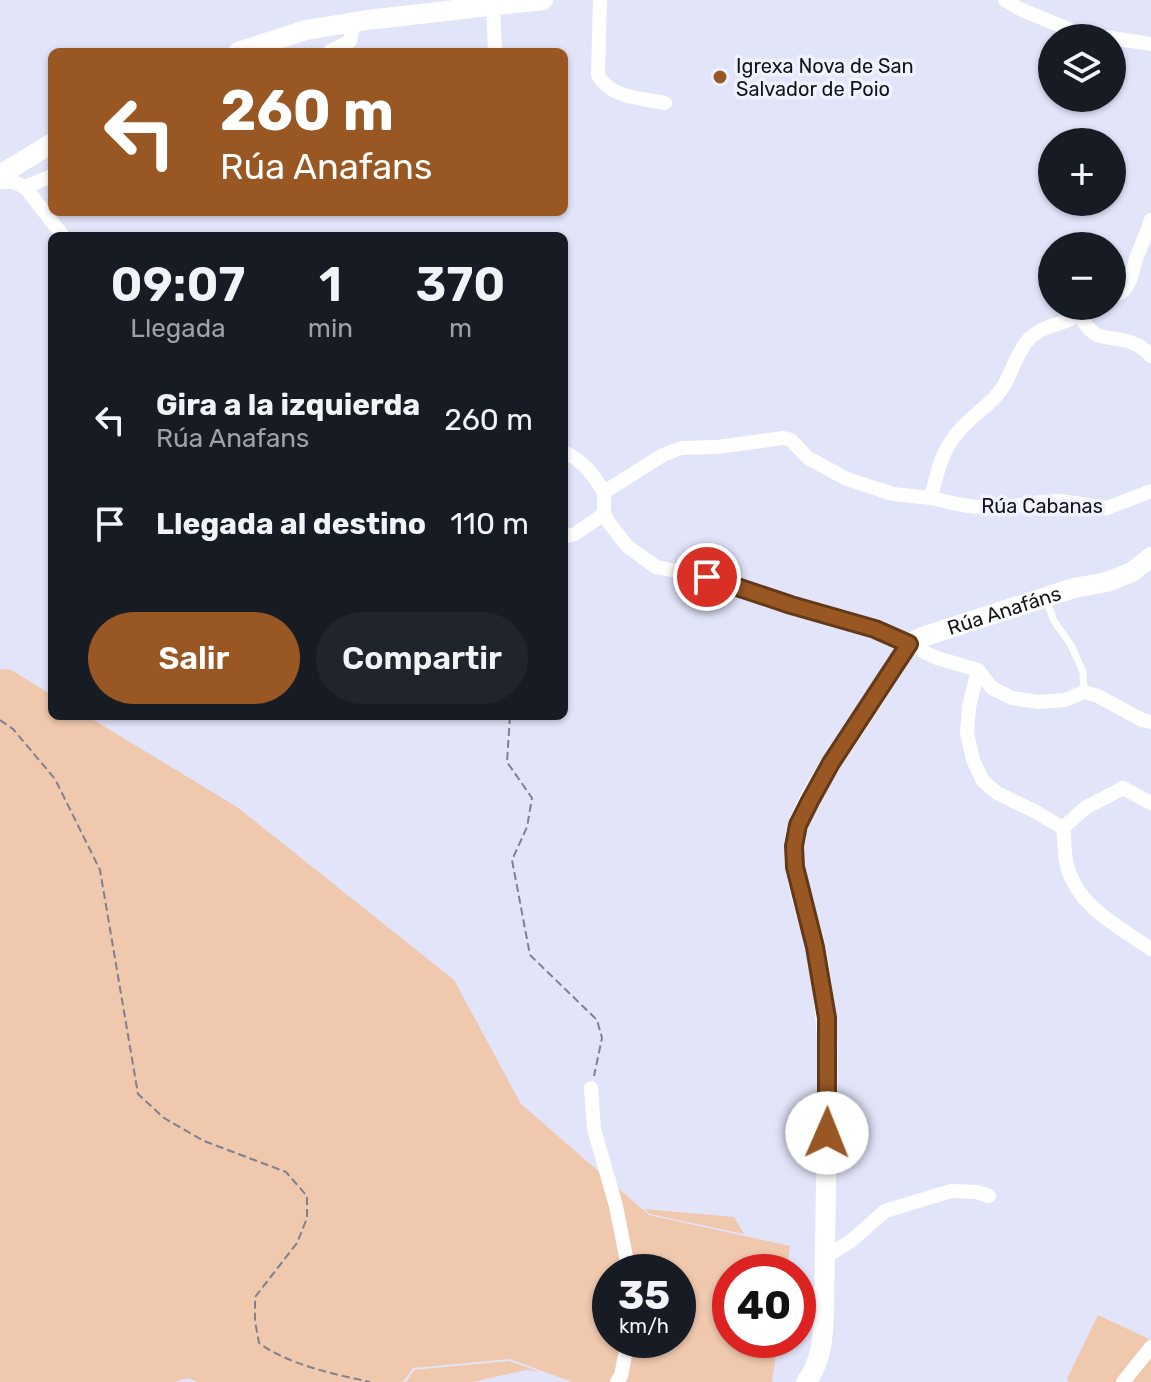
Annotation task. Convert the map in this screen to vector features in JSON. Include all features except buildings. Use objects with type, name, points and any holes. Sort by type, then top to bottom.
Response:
[{"type":"street","points":[[250,48],[306,30],[354,22],[543,0]]},
{"type":"street","points":[[600,0],[598,75],[603,85],[629,96],[665,103]]},
{"type":"street","points":[[1005,0],[1056,24]]},
{"type":"street","points":[[493,6],[495,48]]},
{"type":"street","points":[[337,48],[350,41],[354,22]]},
{"type":"street","points":[[1126,40],[1151,44]]},
{"type":"street","points":[[0,175],[48,145]]},
{"type":"street","points":[[25,187],[48,178]]},
{"type":"street","points":[[0,182],[13,182],[25,187],[60,232]]},
{"type":"street","points":[[1126,288],[1130,284],[1151,220]]},
{"type":"street","points":[[931,498],[938,463],[955,434],[1002,389],[1029,339],[1064,320]]},
{"type":"street","points":[[1086,320],[1087,329],[1096,335],[1130,342],[1151,356]]},
{"type":"street","name":"Rúa Cabanas","points":[[604,492],[663,455],[681,448],[717,447],[783,438],[791,440],[808,458],[847,479],[893,494],[962,505],[994,509],[1060,501],[1107,508],[1151,491]]},
{"type":"street","points":[[568,454],[592,472],[604,492],[604,514],[627,546],[656,567],[707,577],[875,629],[937,658],[978,670],[992,688],[1012,698],[1039,702],[1065,700],[1084,692],[1151,722]]},
{"type":"street","points":[[568,536],[604,514]]},
{"type":"street","name":"Rúa Anafáns","points":[[909,644],[922,637],[1074,588],[1107,582],[1132,572],[1151,557]]},
{"type":"street","points":[[806,1382],[814,1371],[822,1345],[827,1018],[815,947],[795,867],[794,846],[798,825],[817,788],[909,644]]},
{"type":"street","points":[[978,670],[969,707],[967,733],[973,760],[983,781],[997,793],[1063,828]]},
{"type":"street","points":[[1063,828],[1085,808],[1123,788],[1151,803]]},
{"type":"street","points":[[1063,828],[1066,862],[1073,884],[1093,910],[1151,949]]},
{"type":"street","points":[[591,1088],[594,1129],[616,1206],[625,1254]]},
{"type":"street","points":[[825,1257],[851,1241],[885,1211],[951,1191],[977,1192],[989,1196]]},
{"type":"street","points":[[1123,1382],[1151,1347]]},
{"type":"street","points":[[617,1382],[624,1358]]},
{"type":"lane","points":[[1045,598],[1054,621],[1071,645],[1083,672],[1084,692]]},
{"type":"path","points":[[0,720],[13,729],[55,779],[100,870],[138,1094],[164,1118],[204,1141],[286,1172],[307,1196],[307,1218],[297,1243],[255,1297],[259,1343],[271,1352],[328,1373],[370,1382]]},
{"type":"path","points":[[510,720],[507,762],[532,798],[527,827],[512,860],[530,955],[597,1020],[602,1038],[591,1088]]},
{"type":"shaded area","points":[[0,669],[11,670],[48,693],[48,720],[94,720],[237,807],[454,980],[521,1104],[649,1215],[790,1246],[789,1254],[712,1254],[712,1358],[775,1358],[772,1382],[572,1382],[510,1359],[413,1368],[403,1382],[198,1382],[188,1378],[174,1382],[0,1382]]},
{"type":"shaded area","points":[[644,1209],[734,1217],[744,1234],[650,1214]]},
{"type":"shaded area","points":[[1098,1315],[1151,1340],[1151,1382],[1069,1382],[1067,1379]]},
{"type":"shaded area","points":[[509,1361],[540,1372],[526,1370],[473,1382],[406,1382],[414,1370]]},
{"type":"place","name":"Igrexa Nova de San Salvador de Poio","points":[[720,77]]},
{"type":"route","points":[[707,577],[875,629],[909,644],[831,763],[798,825],[794,846],[795,867],[815,947],[827,1018],[827,1133]]}]
